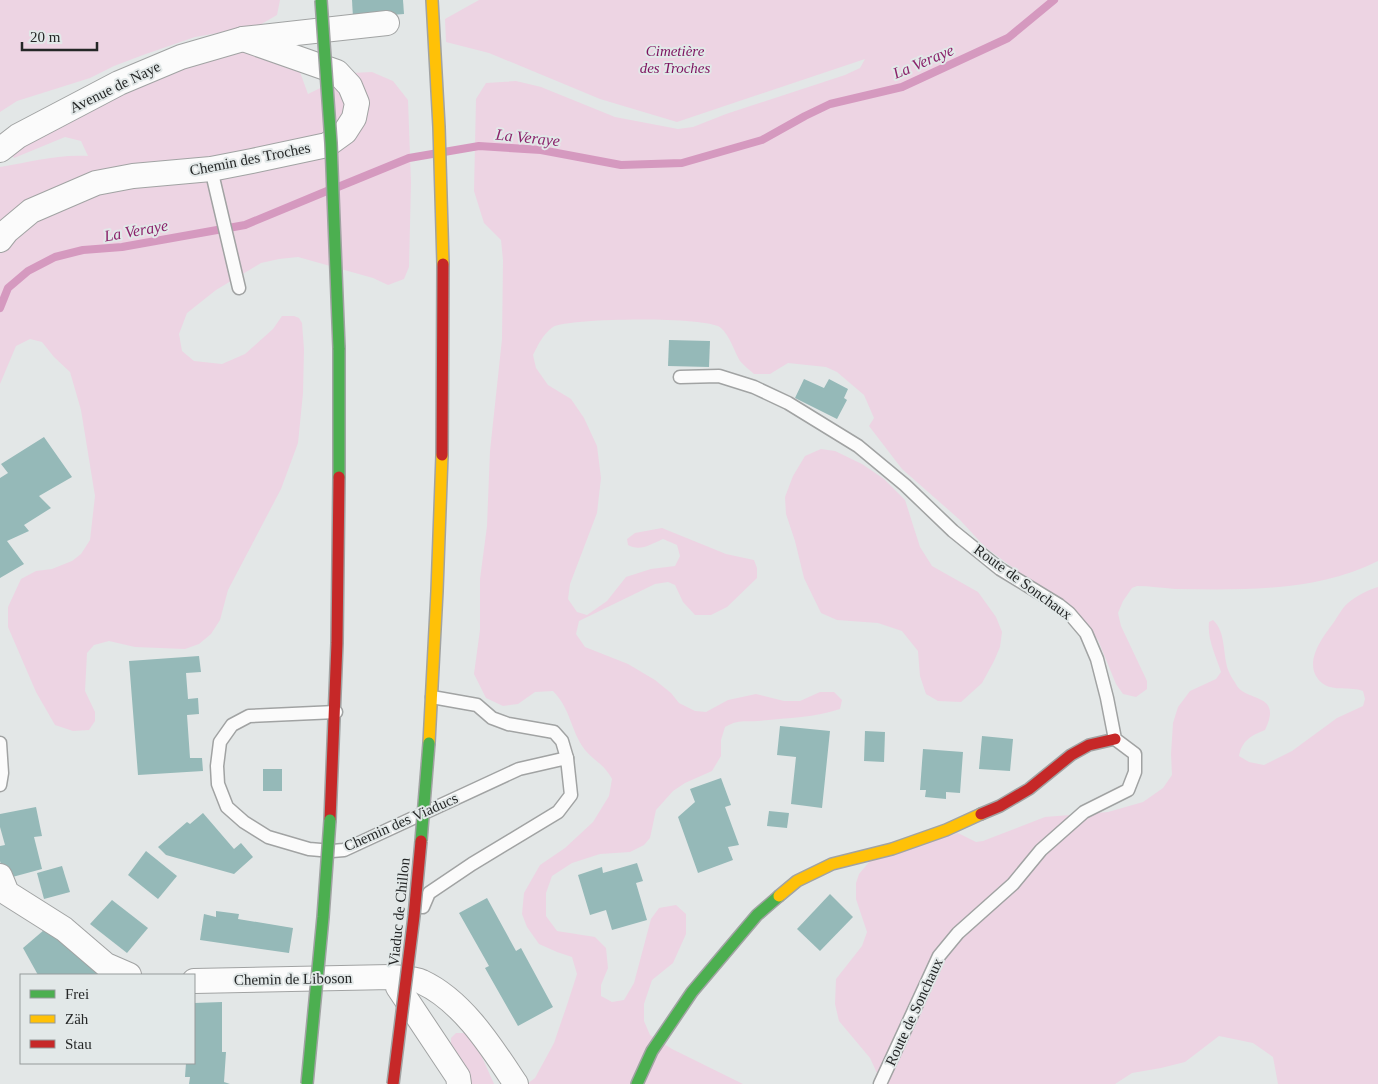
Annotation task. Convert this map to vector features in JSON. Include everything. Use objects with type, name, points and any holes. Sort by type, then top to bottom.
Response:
[{"type":"main road","points":[[306,1084],[323,916],[330,820],[336,712],[339,558],[339,348],[331,143],[321,0]]},
{"type":"main road","name":"Viaduc de Chillon","points":[[393,1084],[414,916],[429,742],[440,573],[443,437],[443,246],[440,119],[432,0]]},
{"type":"main road","points":[[637,1084],[652,1051],[692,992],[757,915],[797,881],[832,864],[892,849],[946,830],[1000,806],[1029,789],[1071,755],[1089,745],[1115,739]]},
{"type":"street","name":"Avenue de Naye","points":[[0,150],[18,136],[119,83],[182,57],[243,39],[386,23]]},
{"type":"street","name":"Chemin des Troches","points":[[0,240],[7,231],[31,211],[96,183],[133,176],[211,169],[327,144],[345,132],[354,118],[357,103],[350,86],[337,72],[243,39]]},
{"type":"street","points":[[0,876],[7,893],[64,929],[106,965],[127,974]]},
{"type":"street","name":"Chemin de Liboson","points":[[195,981],[391,977],[421,981]]},
{"type":"street","points":[[391,977],[458,1077],[459,1084]]},
{"type":"street","points":[[421,981],[450,1000],[488,1042],[516,1084]]},
{"type":"lane","points":[[211,169],[239,288]]},
{"type":"lane","name":"Route de Sonchaux","points":[[680,377],[719,376],[754,387],[788,402],[858,446],[1000,569],[1059,604],[1086,632],[1099,667],[1115,739],[1135,754],[1135,772],[1128,790],[1084,812],[1041,850],[1013,884],[958,933],[940,956],[880,1084]]},
{"type":"lane","points":[[421,981],[415,951],[420,912],[429,893],[472,864],[558,812],[571,795],[567,758],[562,741],[554,732],[508,724],[492,718],[477,705],[432,697]]},
{"type":"lane","name":"Chemin des Viaducs","points":[[336,712],[249,716],[232,725],[220,742],[217,766],[218,784],[227,807],[244,822],[268,837],[309,849],[344,850],[519,769],[567,758]]},
{"type":"lane","points":[[0,743],[2,774],[0,785]]},
{"type":"green space","points":[[0,0],[280,0],[277,15],[258,26],[195,37],[114,66],[90,78],[17,101],[0,112]]},
{"type":"green space","name":"Cimetière des Troches","points":[[479,0],[1378,0],[1378,561],[1330,579],[1279,587],[1175,589],[1137,586],[1132,588],[1123,601],[1118,613],[1121,626],[1147,681],[1147,689],[1136,697],[1123,694],[1116,684],[1098,640],[1067,607],[985,547],[960,520],[902,469],[869,426],[874,418],[864,395],[837,372],[826,367],[788,363],[770,374],[754,374],[740,361],[721,328],[710,324],[691,322],[609,320],[564,324],[553,327],[546,333],[539,344],[533,355],[536,368],[548,385],[571,399],[584,418],[597,446],[601,478],[597,513],[570,584],[568,599],[577,612],[587,615],[607,601],[626,577],[651,569],[675,566],[680,556],[677,545],[663,539],[646,546],[632,547],[628,545],[627,539],[635,533],[662,528],[726,554],[754,560],[757,568],[757,578],[727,607],[711,615],[695,615],[683,602],[675,585],[668,582],[655,584],[579,621],[576,634],[585,647],[628,664],[655,680],[671,693],[679,703],[695,711],[706,712],[728,700],[756,694],[784,701],[800,701],[820,692],[834,692],[842,700],[840,709],[830,712],[799,717],[738,722],[725,727],[721,740],[721,756],[712,771],[685,783],[673,791],[656,810],[650,838],[644,845],[630,852],[600,854],[572,863],[552,876],[546,893],[546,916],[557,931],[595,937],[606,948],[608,968],[601,985],[601,996],[612,1002],[624,1000],[634,983],[651,919],[659,908],[676,905],[686,914],[686,934],[673,963],[652,980],[644,1004],[644,1021],[650,1035],[672,1049],[743,1084],[527,1084],[535,1078],[554,1043],[577,974],[572,957],[539,944],[527,927],[522,914],[524,893],[540,865],[565,848],[593,822],[609,796],[612,779],[606,770],[585,750],[576,735],[567,712],[553,691],[535,692],[518,704],[503,706],[486,698],[474,674],[480,630],[480,579],[487,526],[490,451],[502,339],[503,260],[501,240],[484,223],[474,191],[476,99],[486,83],[516,81],[541,87],[615,117],[678,129],[693,127],[726,114],[845,75],[860,68],[865,59],[677,122],[600,99],[489,53],[446,42],[445,19]]},
{"type":"green space","points":[[236,48],[297,64],[308,94],[351,73],[372,72],[393,81],[408,100],[411,183],[409,267],[404,279],[388,285],[373,278],[298,257],[279,259],[261,263],[216,290],[187,313],[179,334],[182,351],[194,361],[222,364],[245,354],[273,329],[282,316],[299,318],[302,323],[304,349],[303,393],[298,443],[281,489],[228,590],[220,620],[211,634],[199,644],[185,649],[135,647],[109,641],[94,645],[87,653],[85,691],[95,712],[95,721],[89,730],[73,731],[55,725],[36,692],[8,627],[8,607],[21,579],[36,571],[52,569],[72,561],[81,554],[90,540],[95,496],[81,410],[70,372],[42,342],[30,339],[16,346],[0,384],[0,167],[55,157],[88,156],[81,141],[65,137],[14,158],[11,153],[124,88]]},
{"type":"green space","points":[[821,449],[835,451],[862,464],[884,479],[905,500],[920,547],[932,566],[978,592],[996,617],[1002,632],[1000,647],[982,683],[961,702],[938,701],[926,694],[920,676],[918,651],[902,631],[878,623],[837,620],[821,613],[804,578],[786,514],[785,497],[793,476],[805,456]]},
{"type":"green space","points":[[1378,587],[1378,1084],[1278,1084],[1273,1057],[1253,1043],[1219,1036],[1185,1062],[1132,1073],[1115,1084],[882,1084],[870,1058],[839,1021],[835,1004],[836,979],[862,946],[867,932],[856,899],[856,883],[859,874],[870,861],[958,833],[976,842],[1045,817],[1108,812],[1143,802],[1163,788],[1172,775],[1173,723],[1178,707],[1190,691],[1216,679],[1221,672],[1209,635],[1209,622],[1213,620],[1220,631],[1227,666],[1237,686],[1242,691],[1262,700],[1270,710],[1265,730],[1245,742],[1239,756],[1249,762],[1264,765],[1292,751],[1337,718],[1363,706],[1365,699],[1363,691],[1326,686],[1316,676],[1313,660],[1319,644],[1344,607],[1351,600]]},
{"type":"green space","points":[[456,1033],[464,1033],[474,1039],[494,1084],[467,1084],[451,1045],[451,1038]]},
{"type":"building","points":[[352,0],[403,0],[404,14],[353,18]]},
{"type":"building","points":[[669,340],[710,341],[709,367],[668,366]]},
{"type":"building","points":[[804,379],[824,388],[829,379],[848,389],[844,398],[847,400],[837,419],[795,398]]},
{"type":"building","points":[[44,437],[72,477],[39,496],[51,508],[24,525],[29,531],[7,541],[24,564],[0,578],[0,478],[8,473],[1,464]]},
{"type":"building","points":[[199,656],[201,672],[186,673],[188,699],[198,698],[199,714],[187,715],[190,758],[202,758],[203,771],[138,775],[129,661]]},
{"type":"building","points":[[780,726],[830,731],[822,808],[791,804],[796,757],[777,755]]},
{"type":"building","points":[[865,731],[885,732],[884,762],[864,761]]},
{"type":"building","points":[[982,736],[1013,739],[1010,771],[979,769]]},
{"type":"building","points":[[923,749],[963,752],[960,793],[946,792],[946,799],[925,797],[926,790],[920,790]]},
{"type":"building","points":[[263,769],[282,769],[282,791],[263,791]]},
{"type":"building","points":[[721,778],[731,805],[725,807],[739,845],[728,847],[733,860],[698,873],[678,817],[695,802],[690,789]]},
{"type":"building","points":[[36,807],[42,836],[34,837],[42,869],[5,879],[0,861],[0,846],[5,845],[0,827],[0,814]]},
{"type":"building","points":[[769,811],[789,813],[787,828],[767,826]]},
{"type":"building","points":[[203,813],[234,849],[241,843],[253,857],[234,874],[166,855],[158,847],[187,822],[190,824]]},
{"type":"building","points":[[146,851],[177,876],[158,899],[128,875]]},
{"type":"building","points":[[637,863],[643,881],[636,883],[647,920],[612,930],[606,910],[590,915],[578,875],[602,867],[603,873]]},
{"type":"building","points":[[62,866],[70,892],[44,899],[37,873]]},
{"type":"building","points":[[830,894],[853,917],[820,951],[797,929]]},
{"type":"building","points":[[487,898],[516,951],[521,948],[553,1007],[518,1026],[485,968],[489,966],[459,913]]},
{"type":"building","points":[[112,900],[148,928],[127,953],[90,924]]},
{"type":"building","points":[[216,911],[239,914],[238,919],[293,928],[289,953],[200,940],[204,914],[216,917]]},
{"type":"building","points":[[51,924],[104,974],[37,974],[23,948]]},
{"type":"building","points":[[222,1002],[222,1052],[226,1052],[224,1082],[230,1084],[189,1084],[190,1077],[185,1077],[186,1064],[195,1064],[195,1003]]},
{"type":"waterway","name":"La Veraye","points":[[338,187],[409,158],[479,146],[541,150],[621,165],[682,163],[762,140],[830,104],[902,87],[1008,38],[1054,0]]},
{"type":"waterway","name":"La Veraye","points":[[0,308],[8,288],[28,271],[55,257],[83,250],[122,247],[245,225],[327,191]]},
{"type":"traffic: fast","points":[[321,0],[331,143],[339,348]]},
{"type":"traffic: fast","points":[[339,348],[339,477]]},
{"type":"traffic: fast","points":[[421,841],[429,743]]},
{"type":"traffic: fast","points":[[307,1084],[330,820]]},
{"type":"traffic: fast","points":[[637,1084],[652,1051],[692,992],[757,915],[779,896]]},
{"type":"traffic: slow","points":[[432,0],[439,127],[443,264]]},
{"type":"traffic: slow","points":[[429,743],[442,455]]},
{"type":"traffic: slow","points":[[779,896],[797,881],[832,864],[892,849],[946,830],[981,814]]},
{"type":"traffic: jam","points":[[442,455],[443,264]]},
{"type":"traffic: jam","points":[[330,820],[337,643],[339,477]]},
{"type":"traffic: jam","points":[[981,814],[1000,806],[1029,789],[1071,755],[1089,745],[1115,739]]},
{"type":"traffic: jam","points":[[393,1084],[414,916],[421,841]]}]
